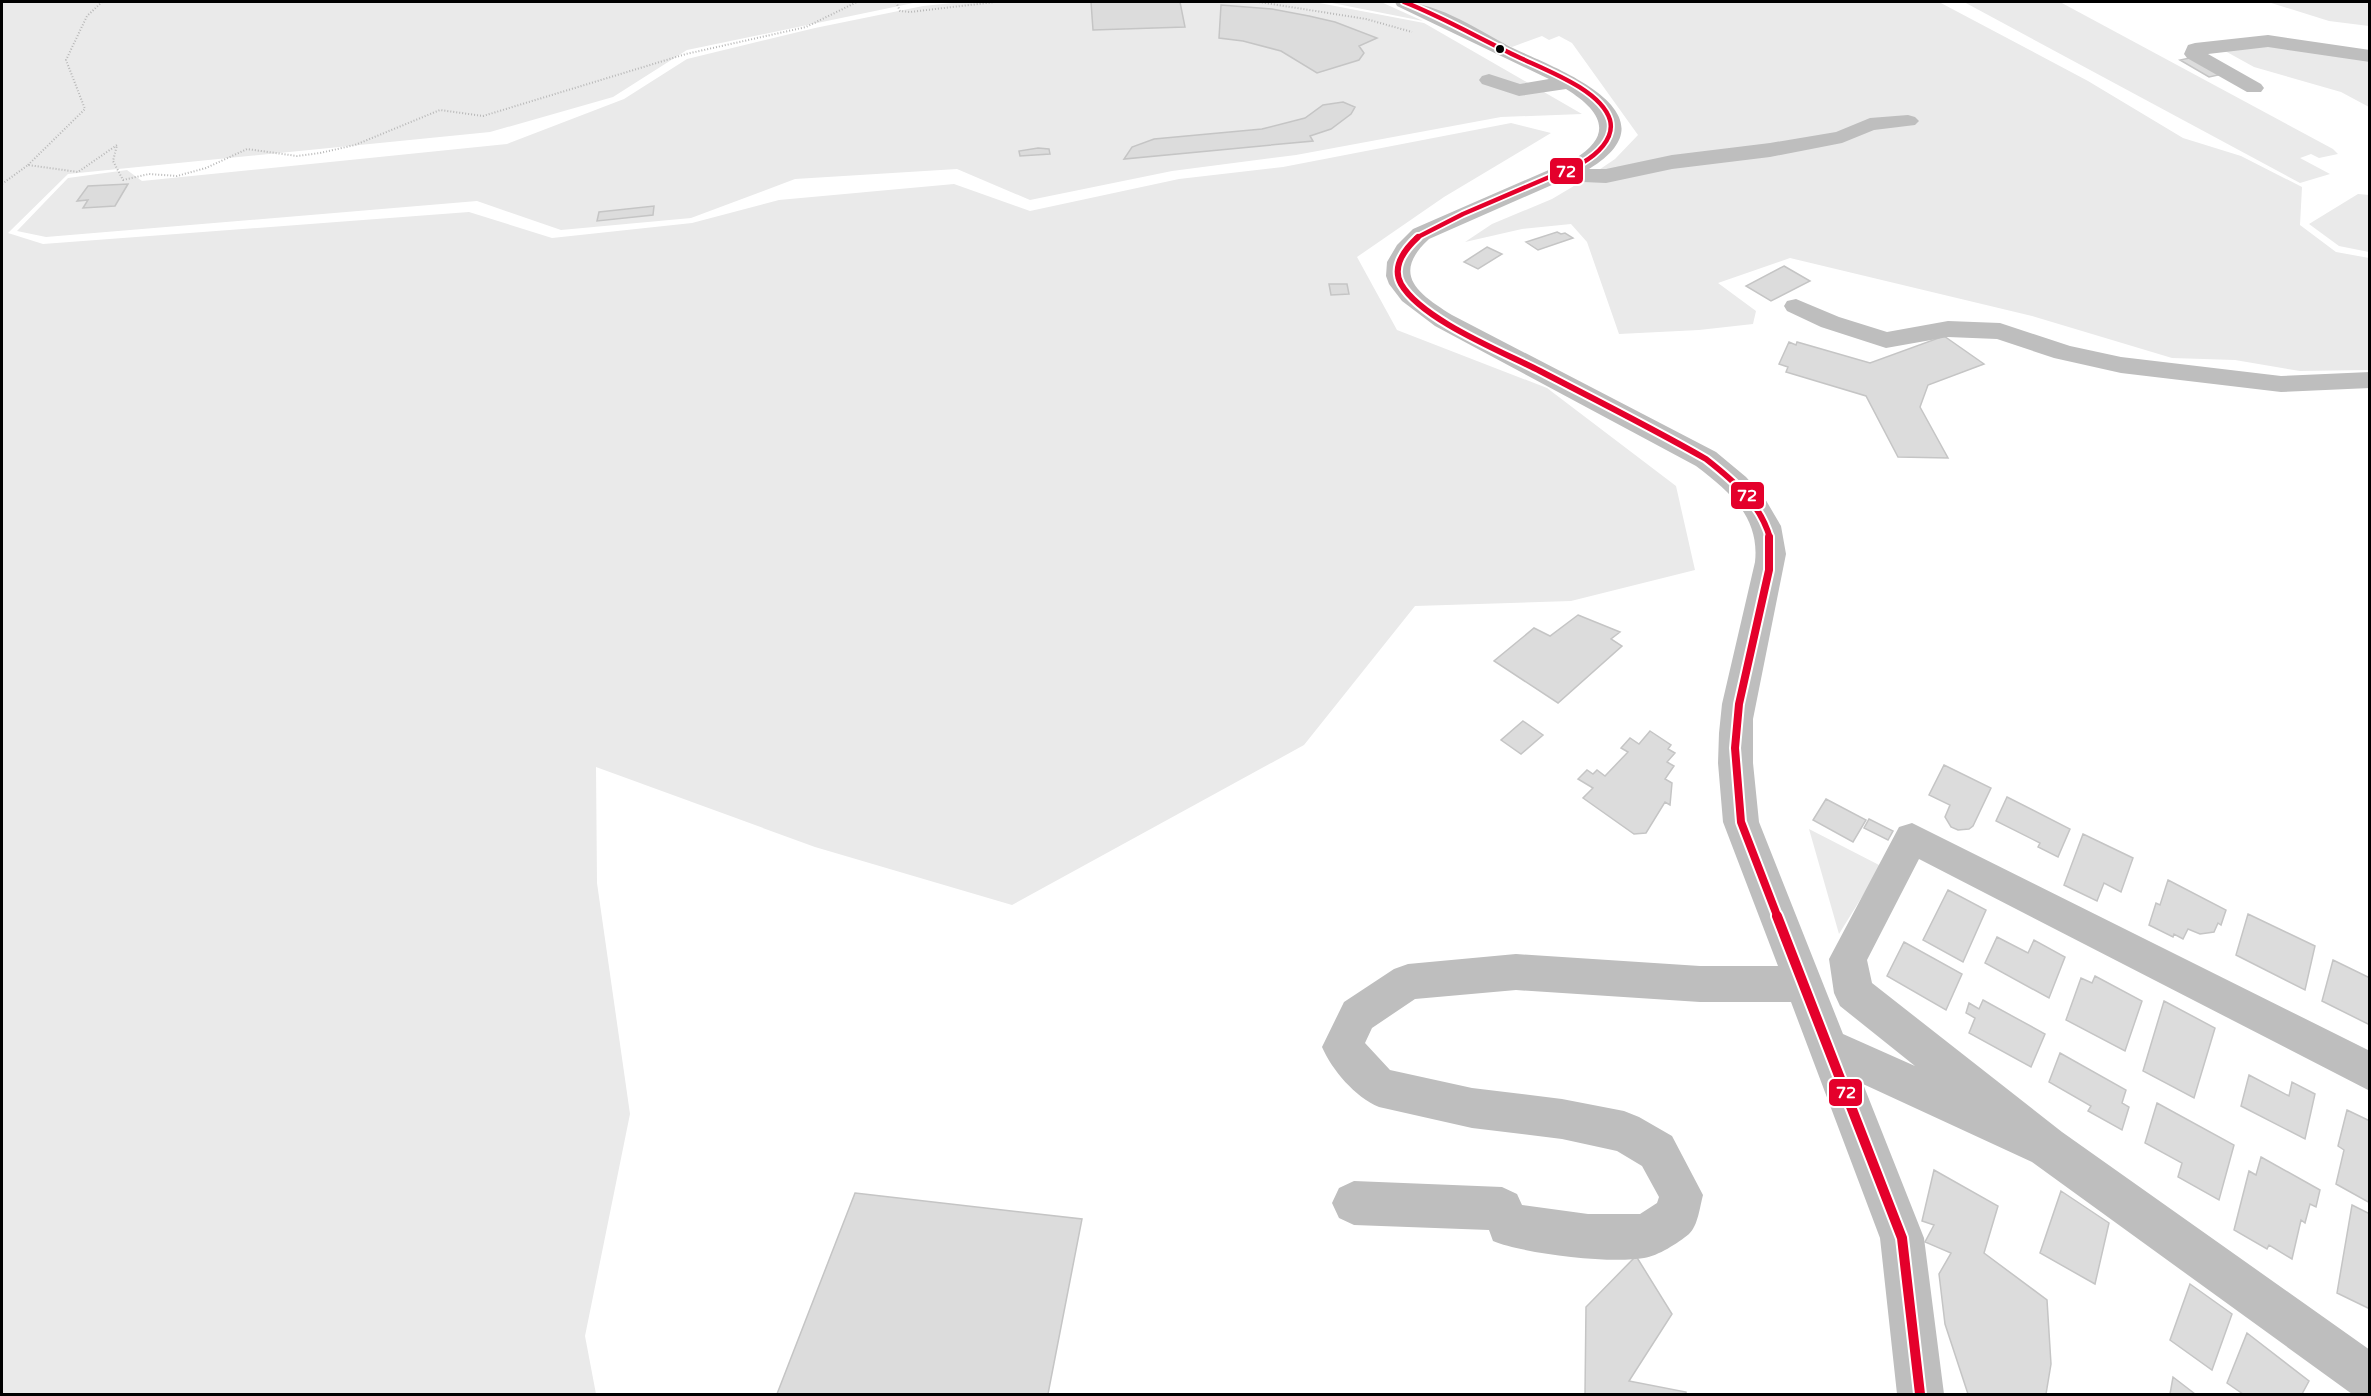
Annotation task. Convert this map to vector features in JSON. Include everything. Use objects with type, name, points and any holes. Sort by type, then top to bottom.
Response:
[{"type":"street","points":[[1404,2],[1461,27],[1570,82],[1602,106],[1610,121],[1611,131],[1596,154],[1569,169],[1422,234],[1409,244],[1400,257],[1397,270],[1401,284],[1411,297],[1455,327],[1676,441],[1706,459],[1731,479],[1750,499],[1763,520],[1770,539],[1768,576],[1738,706],[1734,756],[1741,822],[1902,1238],[1920,1395]]},
{"type":"street","points":[[2254,88],[2194,54],[2195,49],[2268,41],[2370,56]]},
{"type":"street","points":[[1489,80],[1519,90],[1570,82]]},
{"type":"street","points":[[1569,169],[1583,175],[1606,176],[1672,162],[1770,150],[1842,137],[1870,124],[1908,121]]},
{"type":"street","points":[[1796,306],[1830,322],[1886,340],[1948,329],[2000,331],[2063,352],[2109,362],[2235,380],[2281,384],[2370,380]]},
{"type":"street","points":[[2370,1072],[1912,838],[1848,959],[1854,993],[2048,1147],[2370,1379]]},
{"type":"street","points":[[1354,1203],[1502,1209],[1509,1225],[1587,1236],[1644,1236],[1675,1217],[1681,1195],[1656,1151],[1624,1132],[1562,1119],[1472,1108],[1378,1087],[1342,1047],[1358,1015],[1408,982],[1516,972],[1700,984],[1803,984]]},
{"type":"street","points":[[1827,1047],[2048,1147]]},
{"type":"path","points":[[2,184],[27,165],[85,109],[66,60],[87,16],[102,2]]},
{"type":"path","points":[[27,165],[78,172],[117,145],[113,161],[123,180],[149,174],[177,176],[206,168],[247,149],[297,156],[320,153],[354,145],[440,110],[483,116],[686,54],[806,27],[856,2]]},
{"type":"path","points":[[896,2],[900,11],[910,12],[995,2]]},
{"type":"path","points":[[1259,2],[1366,19],[1421,35]]},
{"type":"shaded area","points":[[2,2],[918,2],[687,50],[613,97],[490,132],[68,174],[8,233],[43,244],[469,212],[552,238],[692,223],[779,200],[954,184],[1030,211],[1179,179],[1283,167],[1511,123],[1551,133],[1444,197],[1357,257],[1397,330],[1547,388],[1676,486],[1695,570],[1571,601],[1415,606],[1304,745],[1012,905],[815,847],[596,767],[597,883],[630,1114],[585,1336],[596,1394],[2,1394]]},
{"type":"shaded area","points":[[962,2],[1314,2],[1424,23],[1582,114],[1501,117],[1296,155],[1172,171],[1030,200],[957,169],[795,179],[691,218],[561,230],[477,201],[46,237],[17,231],[68,178],[127,170],[142,181],[507,144],[624,99],[687,59],[815,28],[923,6]]},
{"type":"shaded area","points":[[1327,2],[1381,2],[1423,21]]},
{"type":"shaded area","points":[[1412,2],[1939,2],[2088,81],[2183,138],[2241,156],[2302,187],[2300,225],[2336,252],[2369,258],[2369,370],[2300,371],[2235,360],[2172,358],[2032,316],[1790,258],[1718,283],[1756,311],[1753,324],[1699,330],[1619,334],[1587,242],[1571,224],[1522,229],[1465,242],[1492,224],[1552,199],[1584,180],[1615,159],[1638,135],[1572,43],[1559,36],[1549,40],[1542,36],[1512,47]]},
{"type":"shaded area","points":[[1964,2],[2060,2],[2333,149],[2338,154],[2319,158],[2311,154],[2300,158],[2330,174],[2300,183]]},
{"type":"shaded area","points":[[2268,2],[2369,2],[2369,26],[2329,21]]},
{"type":"shaded area","points":[[2257,47],[2284,47],[2369,59],[2369,107],[2341,92],[2254,67],[2225,51]]},
{"type":"shaded area","points":[[2358,194],[2369,195],[2369,252],[2339,246],[2309,224]]},
{"type":"shaded area","points":[[1809,829],[1881,866],[1839,934]]},
{"type":"building","points":[[1091,2],[1180,2],[1185,27],[1093,30]]},
{"type":"building","points":[[1221,5],[1272,9],[1309,16],[1335,22],[1377,38],[1359,46],[1364,53],[1359,60],[1317,73],[1281,51],[1243,41],[1219,38]]},
{"type":"building","points":[[2194,57],[2223,74],[2209,77],[2180,60]]},
{"type":"building","points":[[1343,102],[1355,107],[1351,114],[1331,129],[1310,136],[1313,141],[1124,159],[1132,147],[1154,139],[1262,129],[1305,118],[1323,105]]},
{"type":"building","points":[[1049,149],[1050,154],[1020,156],[1019,151]]},
{"type":"building","points":[[128,184],[115,206],[83,208],[88,200],[77,201],[88,186]]},
{"type":"building","points":[[654,206],[653,215],[597,221],[599,212]]},
{"type":"building","points":[[1557,232],[1565,233],[1573,238],[1538,250],[1526,242]]},
{"type":"building","points":[[1487,247],[1502,254],[1478,269],[1464,262]]},
{"type":"building","points":[[1784,266],[1810,281],[1771,301],[1746,286]]},
{"type":"building","points":[[1329,284],[1347,284],[1349,294],[1331,295]]},
{"type":"building","points":[[1944,336],[1984,364],[1928,385],[1920,407],[1948,458],[1898,457],[1866,396],[1786,372],[1788,367],[1779,364],[1789,342],[1796,345],[1797,342],[1870,363]]},
{"type":"building","points":[[1578,615],[1620,632],[1611,639],[1622,646],[1558,703],[1494,661],[1534,628],[1550,636]]},
{"type":"building","points":[[1523,721],[1543,735],[1521,754],[1501,740]]},
{"type":"building","points":[[1650,731],[1671,745],[1668,749],[1675,753],[1667,762],[1674,766],[1665,779],[1672,783],[1670,805],[1665,802],[1646,833],[1634,834],[1583,798],[1593,788],[1578,779],[1587,770],[1593,774],[1597,770],[1605,776],[1628,752],[1621,748],[1630,738],[1639,744]]},
{"type":"building","points":[[1944,765],[1991,788],[1973,826],[1969,829],[1958,830],[1951,827],[1945,817],[1950,805],[1929,795]]},
{"type":"building","points":[[2007,797],[2070,829],[2058,857],[2038,847],[2040,843],[1996,821]]},
{"type":"building","points":[[1826,799],[1866,820],[1853,842],[1813,820]]},
{"type":"building","points":[[1869,819],[1893,831],[1888,840],[1864,828]]},
{"type":"building","points":[[2083,834],[2133,858],[2121,892],[2104,883],[2097,901],[2064,885]]},
{"type":"building","points":[[2168,880],[2226,910],[2221,925],[2218,923],[2214,932],[2200,934],[2188,929],[2183,939],[2174,934],[2173,937],[2149,925],[2156,903],[2160,905]]},
{"type":"building","points":[[1948,890],[1986,910],[1963,962],[1923,940]]},
{"type":"building","points":[[2248,914],[2315,946],[2305,990],[2236,955]]},
{"type":"building","points":[[1997,937],[2028,953],[2034,940],[2065,957],[2049,998],[1985,963]]},
{"type":"building","points":[[1904,942],[1962,974],[1946,1010],[1887,976]]},
{"type":"building","points":[[2333,960],[2370,978],[2370,1025],[2322,1001]]},
{"type":"building","points":[[2095,976],[2142,1001],[2125,1051],[2066,1020],[2081,978],[2092,983]]},
{"type":"building","points":[[1983,1000],[2045,1034],[2031,1067],[1969,1033],[1975,1018],[1966,1013],[1969,1003],[1979,1009]]},
{"type":"building","points":[[2164,1001],[2215,1028],[2194,1098],[2143,1071]]},
{"type":"building","points":[[2060,1053],[2126,1090],[2122,1103],[2129,1107],[2122,1130],[2088,1111],[2091,1106],[2049,1082]]},
{"type":"building","points":[[2249,1075],[2289,1096],[2292,1082],[2315,1094],[2305,1139],[2241,1106]]},
{"type":"building","points":[[2157,1103],[2234,1145],[2219,1200],[2178,1177],[2182,1163],[2145,1143]]},
{"type":"building","points":[[2347,1110],[2370,1121],[2370,1203],[2336,1184],[2344,1150],[2338,1146]]},
{"type":"building","points":[[2261,1157],[2320,1190],[2316,1207],[2310,1204],[2305,1223],[2301,1220],[2292,1259],[2269,1245],[2267,1249],[2234,1230],[2249,1171],[2256,1175]]},
{"type":"building","points":[[1934,1170],[1998,1206],[1984,1253],[2047,1300],[2051,1364],[2046,1394],[1968,1394],[1945,1324],[1939,1274],[1951,1253],[1925,1242],[1934,1225],[1922,1221]]},
{"type":"building","points":[[2061,1191],[2109,1223],[2095,1284],[2040,1253]]},
{"type":"building","points":[[855,1193],[1082,1219],[1048,1394],[777,1394]]},
{"type":"building","points":[[2352,1205],[2370,1214],[2370,1309],[2337,1293]]},
{"type":"building","points":[[1636,1256],[1672,1314],[1629,1381],[1686,1392],[1686,1394],[1585,1394],[1586,1307]]},
{"type":"building","points":[[2190,1284],[2232,1314],[2212,1370],[2170,1340]]},
{"type":"building","points":[[2247,1333],[2309,1381],[2302,1394],[2243,1394],[2227,1383]]},
{"type":"building","points":[[2173,1377],[2195,1394],[2170,1394]]},
{"type":"transit line","name":"72","points":[[1404,2],[1566,80],[1601,106],[1610,121],[1609,137],[1596,154],[1582,163],[1421,234],[1401,256],[1397,269],[1401,284],[1410,296],[1443,321],[1706,459],[1745,493],[1767,526],[1771,546],[1769,570],[1744,678],[1735,733],[1741,822],[1902,1238],[1920,1394]]}]
